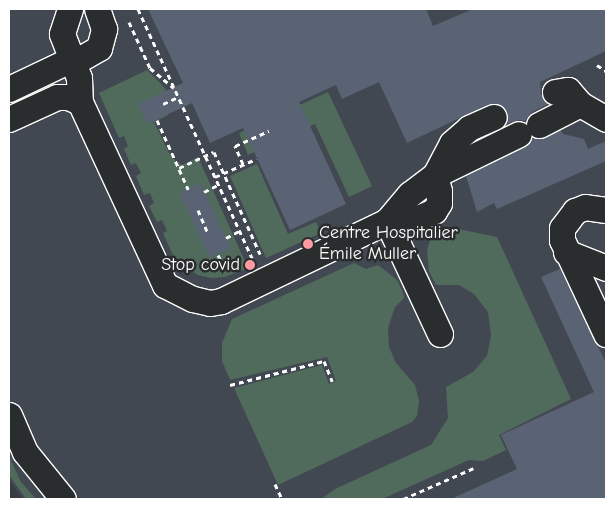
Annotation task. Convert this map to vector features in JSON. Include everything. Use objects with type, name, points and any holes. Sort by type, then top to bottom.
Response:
[{"type":"lane","points":[[70,9],[62,34],[70,60],[79,78],[80,102],[164,285],[185,296],[210,303],[221,301],[387,221],[410,194],[435,175],[580,104]]},
{"type":"lane","points":[[9,89],[70,60],[80,59],[99,48],[104,29],[97,9]]},
{"type":"lane","points":[[555,92],[568,90],[580,104],[606,119]]},
{"type":"lane","points":[[9,119],[57,97],[68,97],[80,102]]},
{"type":"lane","points":[[435,175],[452,143],[469,128],[494,117]]},
{"type":"lane","points":[[606,210],[585,207],[569,218],[562,228],[566,252],[606,334]]},
{"type":"lane","points":[[387,221],[440,334]]},
{"type":"lane","points":[[566,252],[606,268]]},
{"type":"lane","points":[[9,415],[25,452],[63,499]]},
{"type":"path","points":[[138,9],[252,258],[260,254]]},
{"type":"path","points":[[126,17],[150,68],[174,88]]},
{"type":"path","points":[[597,65],[606,71]]},
{"type":"path","points":[[163,104],[178,97]]},
{"type":"path","points":[[157,120],[188,189]]},
{"type":"path","points":[[244,164],[235,146],[269,131]]},
{"type":"path","points":[[179,168],[214,152],[260,254],[260,260]]},
{"type":"path","points":[[215,177],[256,159]]},
{"type":"path","points":[[204,192],[218,185]]},
{"type":"path","points":[[198,210],[208,234]]},
{"type":"path","points":[[226,238],[239,231]]},
{"type":"path","points":[[218,254],[229,279]]},
{"type":"path","points":[[230,385],[324,361],[332,381]]},
{"type":"path","points":[[403,499],[474,468]]},
{"type":"path","points":[[275,484],[282,499]]},
{"type":"shaded area","name":"Centre Hospitalier Émile Muller","points":[[9,9],[606,9],[606,499],[23,499],[9,480]]},
{"type":"green space","points":[[147,70],[164,87],[169,96],[161,99],[168,115],[154,122],[171,157],[182,165],[198,157],[248,268],[225,277],[211,278],[198,275],[175,260],[163,233],[167,231],[162,220],[157,222],[149,206],[154,203],[150,193],[144,195],[136,176],[141,173],[136,163],[131,165],[124,149],[128,146],[124,136],[119,138],[99,93]]},
{"type":"green space","points":[[328,92],[372,186],[349,197],[315,124],[248,155],[239,133]]},
{"type":"green space","points":[[257,164],[288,234],[316,222],[321,233],[266,258],[230,176]]},
{"type":"green space","points":[[453,228],[497,237],[571,399],[499,435],[506,450],[483,461],[469,460],[382,499],[321,499],[335,489],[431,445],[448,418],[446,387],[473,372],[487,356],[491,336],[488,312],[474,294],[459,285],[436,285],[429,271],[427,251],[430,240]]},
{"type":"green space","points":[[354,263],[366,269],[378,265],[397,280],[402,290],[404,298],[395,307],[388,328],[389,347],[396,363],[415,385],[419,401],[417,416],[412,422],[278,485],[234,388],[322,365],[329,384],[336,381],[327,357],[230,380],[222,361],[222,343],[232,319]]},
{"type":"green space","points":[[9,456],[21,482],[36,499],[26,499],[9,475]]},
{"type":"building","points":[[148,9],[426,9],[433,26],[473,9],[606,9],[606,51],[540,82],[541,95],[548,104],[532,112],[525,121],[520,120],[506,124],[507,112],[503,106],[489,104],[407,143],[379,82],[342,99],[336,85],[299,102],[346,204],[290,230],[243,128],[210,143],[192,103],[147,124],[138,104],[183,83]]},
{"type":"building","points":[[561,130],[563,134],[584,139],[588,149],[606,141],[606,161],[497,209],[494,203],[477,212],[466,176],[525,147],[533,138],[545,138]]},
{"type":"building","points":[[200,183],[231,248],[210,258],[179,193]]},
{"type":"building","points":[[560,269],[606,363],[606,499],[451,499],[517,469],[501,435],[594,392],[541,277]]},
{"type":"place","name":"Centre Hospitalier Émile Muller","points":[[308,244]]},
{"type":"place","name":"Stop covid","points":[[250,265]]}]
